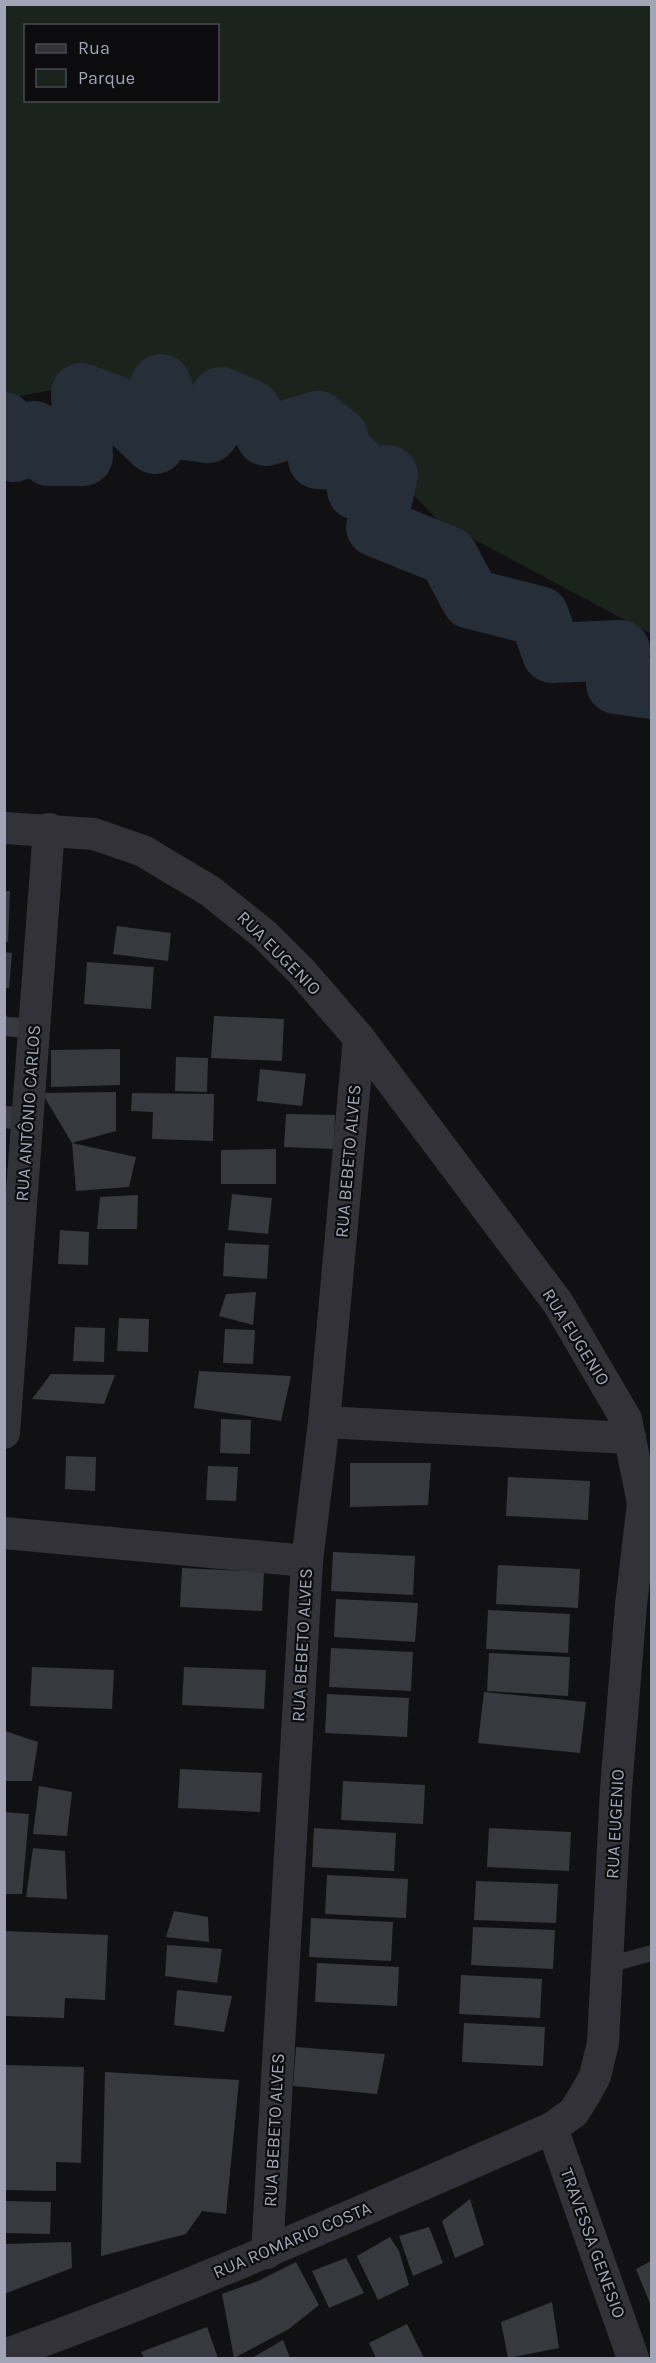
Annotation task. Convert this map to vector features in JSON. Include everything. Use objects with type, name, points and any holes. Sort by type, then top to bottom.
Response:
[{"type":"street","name":"RUA EUGENIO","points":[[4,828],[49,829],[94,834],[143,850],[210,891],[265,935],[302,971],[359,1038],[558,1303],[626,1419],[647,1502],[632,1605],[616,1789],[608,1965],[601,2058],[595,2076],[563,2120]]},
{"type":"street","name":"RUA ANTÔNIO CARLOS","points":[[4,1433],[49,829]]},
{"type":"street","name":"RUA BEBETO ALVES","points":[[267,2253],[307,1561],[324,1422],[359,1038]]},
{"type":"street","points":[[324,1422],[630,1438]]},
{"type":"street","points":[[4,1533],[307,1561]]},
{"type":"street","name":"RUA ROMARIO COSTA","points":[[4,2355],[64,2347],[563,2120]]},
{"type":"street","name":"TRAVESSA GENESIO","points":[[563,2120],[633,2358]]},
{"type":"lane","points":[[608,1965],[651,1953]]},
{"type":"green space","points":[[5,4],[651,5],[651,634],[438,520],[385,466],[358,445],[285,406],[253,394],[218,387],[133,380],[67,387],[5,399]]},
{"type":"building","points":[[4,891],[10,891],[8,942],[4,941]]},
{"type":"building","points":[[117,926],[171,933],[168,961],[113,954]]},
{"type":"building","points":[[4,952],[12,953],[9,988],[4,988]]},
{"type":"building","points":[[87,962],[154,967],[151,1009],[84,1004]]},
{"type":"building","points":[[4,1008],[7,1017],[26,1018],[25,1038],[4,1036]]},
{"type":"building","points":[[214,1016],[284,1019],[282,1061],[211,1058]]},
{"type":"building","points":[[120,1049],[120,1085],[51,1087],[51,1050]]},
{"type":"building","points":[[176,1057],[208,1058],[207,1092],[175,1091]]},
{"type":"building","points":[[260,1069],[306,1074],[302,1106],[257,1101]]},
{"type":"building","points":[[116,1092],[116,1131],[72,1143],[42,1093]]},
{"type":"building","points":[[132,1093],[214,1094],[213,1141],[152,1139],[153,1112],[131,1111]]},
{"type":"building","points":[[4,1106],[19,1107],[16,1130],[4,1128]]},
{"type":"building","points":[[286,1114],[335,1115],[334,1149],[284,1147]]},
{"type":"building","points":[[72,1143],[136,1157],[129,1187],[76,1191]]},
{"type":"building","points":[[276,1149],[276,1184],[221,1184],[221,1150]]},
{"type":"building","points":[[232,1194],[272,1198],[268,1234],[228,1230]]},
{"type":"building","points":[[138,1195],[137,1229],[97,1229],[100,1197]]},
{"type":"building","points":[[60,1230],[89,1232],[88,1265],[58,1264]]},
{"type":"building","points":[[225,1243],[269,1245],[267,1279],[223,1276]]},
{"type":"building","points":[[256,1292],[253,1325],[219,1316],[226,1294]]},
{"type":"building","points":[[119,1318],[149,1319],[148,1352],[117,1351]]},
{"type":"building","points":[[75,1327],[105,1328],[104,1362],[73,1361]]},
{"type":"building","points":[[225,1329],[255,1330],[253,1364],[223,1363]]},
{"type":"building","points":[[199,1371],[291,1376],[281,1421],[194,1408]]},
{"type":"building","points":[[51,1374],[115,1375],[104,1404],[32,1399]]},
{"type":"building","points":[[221,1419],[251,1420],[250,1454],[220,1453]]},
{"type":"building","points":[[66,1456],[96,1457],[95,1491],[65,1489]]},
{"type":"building","points":[[350,1463],[431,1463],[428,1505],[350,1507]]},
{"type":"building","points":[[208,1466],[238,1467],[236,1501],[206,1500]]},
{"type":"building","points":[[508,1477],[590,1481],[588,1520],[506,1516]]},
{"type":"building","points":[[333,1552],[415,1556],[413,1595],[331,1591]]},
{"type":"building","points":[[498,1565],[580,1569],[578,1608],[496,1604]]},
{"type":"building","points":[[182,1568],[264,1572],[262,1611],[180,1607]]},
{"type":"building","points":[[336,1599],[418,1603],[415,1642],[334,1637]]},
{"type":"building","points":[[488,1610],[570,1614],[568,1653],[486,1649]]},
{"type":"building","points":[[331,1648],[413,1652],[411,1691],[329,1687]]},
{"type":"building","points":[[489,1653],[570,1657],[568,1696],[487,1691]]},
{"type":"building","points":[[32,1667],[114,1670],[112,1709],[30,1706]]},
{"type":"building","points":[[184,1667],[266,1670],[264,1709],[182,1705]]},
{"type":"building","points":[[484,1692],[586,1702],[580,1753],[478,1743]]},
{"type":"building","points":[[327,1694],[409,1698],[407,1737],[325,1733]]},
{"type":"building","points":[[5,1731],[38,1742],[32,1781],[4,1781]]},
{"type":"building","points":[[180,1769],[262,1773],[260,1812],[178,1808]]},
{"type":"building","points":[[343,1781],[425,1785],[423,1824],[341,1820]]},
{"type":"building","points":[[39,1786],[72,1792],[67,1836],[33,1834]]},
{"type":"building","points":[[4,1812],[29,1814],[22,1894],[4,1894]]},
{"type":"building","points":[[314,1828],[396,1833],[394,1871],[312,1867]]},
{"type":"building","points":[[489,1828],[571,1832],[569,1871],[487,1867]]},
{"type":"building","points":[[33,1848],[65,1851],[67,1899],[26,1897]]},
{"type":"building","points":[[327,1875],[408,1879],[406,1918],[325,1914]]},
{"type":"building","points":[[476,1881],[558,1884],[556,1923],[474,1920]]},
{"type":"building","points":[[174,1911],[208,1917],[209,1942],[166,1937]]},
{"type":"building","points":[[311,1918],[393,1922],[391,1961],[309,1957]]},
{"type":"building","points":[[473,1927],[555,1930],[553,1969],[471,1965]]},
{"type":"building","points":[[4,1931],[108,1935],[105,2000],[65,1998],[64,2018],[4,2016]]},
{"type":"building","points":[[167,1945],[222,1949],[217,1983],[165,1976]]},
{"type":"building","points":[[317,1963],[399,1967],[397,2006],[315,2002]]},
{"type":"building","points":[[461,1975],[542,1979],[540,2018],[459,2014]]},
{"type":"building","points":[[177,1990],[232,1996],[224,2032],[174,2025]]},
{"type":"building","points":[[464,2023],[545,2027],[543,2066],[462,2062]]},
{"type":"building","points":[[296,2047],[385,2054],[377,2094],[293,2086]]},
{"type":"building","points":[[4,2065],[84,2067],[81,2163],[56,2162],[56,2191],[4,2190]]},
{"type":"building","points":[[105,2072],[239,2080],[226,2214],[202,2211],[186,2234],[101,2256]]},
{"type":"building","points":[[470,2199],[484,2245],[455,2258],[442,2221]]},
{"type":"building","points":[[4,2201],[51,2202],[50,2234],[4,2233]]},
{"type":"building","points":[[429,2227],[443,2263],[413,2276],[399,2236]]},
{"type":"building","points":[[390,2237],[399,2251],[409,2285],[378,2300],[357,2256]]},
{"type":"building","points":[[71,2242],[72,2268],[4,2294],[4,2244]]},
{"type":"building","points":[[346,2258],[364,2293],[329,2308],[312,2271]]},
{"type":"building","points":[[651,2261],[651,2306],[636,2269]]},
{"type":"building","points":[[296,2262],[319,2305],[289,2329],[234,2358],[222,2294],[258,2281]]},
{"type":"building","points":[[552,2302],[559,2348],[508,2358],[501,2322]]},
{"type":"building","points":[[407,2324],[424,2358],[376,2358],[369,2343]]},
{"type":"building","points":[[207,2327],[218,2358],[144,2358],[141,2352]]},
{"type":"building","points":[[283,2340],[290,2358],[252,2358]]},
{"type":"waterway","points":[[4,422],[14,452],[34,431],[49,456],[83,456],[81,393],[114,405],[155,444],[150,406],[161,384],[177,429],[208,433],[220,417],[221,397],[251,410],[266,436],[318,421],[339,438],[318,459],[353,461],[357,490],[388,475],[376,527],[448,556],[471,599],[539,616],[552,653],[620,650],[616,684],[652,689]]}]
